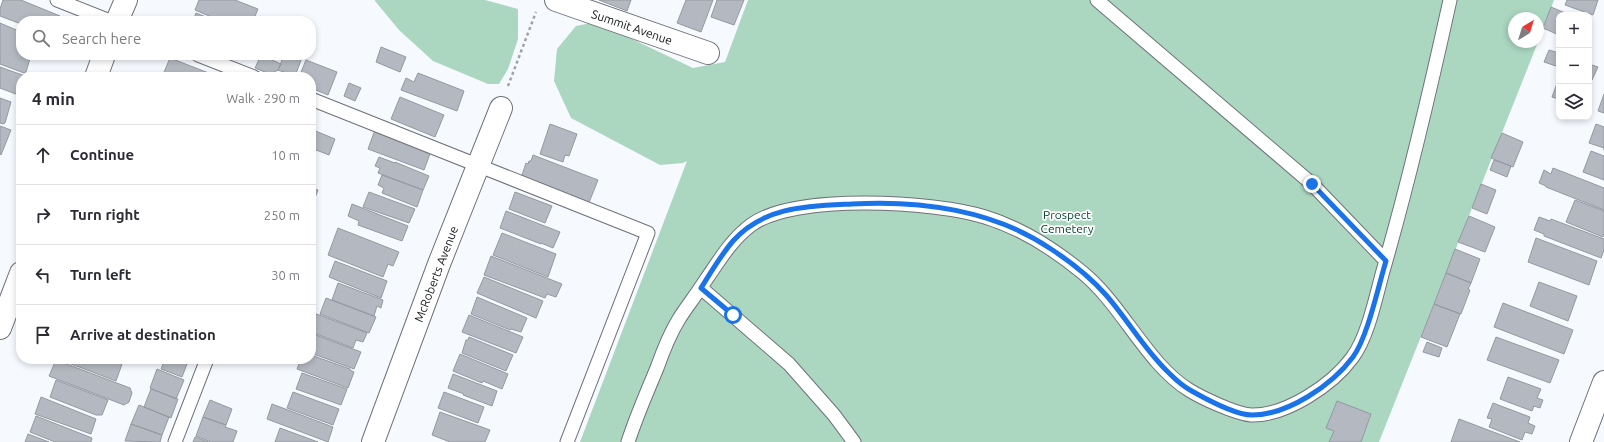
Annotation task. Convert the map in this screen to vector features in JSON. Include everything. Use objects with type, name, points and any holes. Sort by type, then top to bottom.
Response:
[{"type":"street","points":[[119,16],[126,0]]},
{"type":"street","name":"Summit Avenue","points":[[546,4],[708,54]]},
{"type":"street","points":[[98,72],[102,60]]},
{"type":"street","name":"McRoberts Avenue","points":[[373,442],[439,264],[504,99]]},
{"type":"street","points":[[0,328],[16,286]]},
{"type":"street","points":[[1581,442],[1604,382]]},
{"type":"lane","points":[[57,0],[97,16]]},
{"type":"lane","points":[[1097,0],[1312,184],[1386,261]]},
{"type":"lane","points":[[628,442],[636,417],[667,341],[679,319],[735,239],[754,223],[767,216],[799,207],[867,203],[917,205],[950,209],[986,217],[1024,233],[1050,248],[1095,283],[1107,296],[1155,358],[1169,373],[1189,390],[1235,411],[1251,415],[1284,409],[1304,399],[1323,386],[1353,357],[1361,343],[1386,261],[1429,97],[1450,0]]},
{"type":"lane","points":[[211,60],[241,72]]},
{"type":"lane","points":[[316,101],[648,233],[566,442]]},
{"type":"lane","points":[[701,288],[789,364],[834,415],[854,442]]},
{"type":"lane","points":[[176,442],[205,364]]},
{"type":"path","points":[[504,99],[546,4]]},
{"type":"green space","points":[[375,0],[485,0],[518,9],[518,39],[508,69],[499,84],[488,84],[433,61],[399,30]]},
{"type":"green space","name":"Prospect Cemetery","points":[[748,0],[1554,0],[1544,26],[1544,12],[1508,12],[1508,48],[1536,48],[1379,442],[580,442],[687,161],[683,163],[660,165],[571,118],[554,81],[557,49],[576,26],[596,22],[693,68],[725,62]]},
{"type":"building","points":[[3,0],[21,0],[60,16],[16,16],[16,22],[0,16],[0,9]]},
{"type":"building","points":[[199,0],[235,0],[258,9],[255,16],[209,16],[195,10]]},
{"type":"building","points":[[599,0],[631,0],[627,11]]},
{"type":"building","points":[[686,0],[713,0],[701,32],[677,23]]},
{"type":"building","points":[[717,0],[744,0],[734,25],[711,17]]},
{"type":"building","points":[[1567,0],[1598,0],[1593,15],[1592,12],[1585,12],[1565,5]]},
{"type":"building","points":[[1551,7],[1563,12],[1556,12],[1556,34],[1544,28]]},
{"type":"building","points":[[196,13],[204,16],[195,16]]},
{"type":"building","points":[[0,23],[16,30],[16,60],[30,60],[26,72],[21,72],[0,64]]},
{"type":"building","points":[[381,47],[406,57],[400,72],[376,62]]},
{"type":"building","points":[[1549,50],[1556,52],[1556,66],[1544,62]]},
{"type":"building","points":[[169,60],[175,60],[206,72],[164,72]]},
{"type":"building","points":[[259,60],[272,60],[281,64],[278,70],[274,72],[265,72],[255,68]]},
{"type":"building","points":[[282,60],[301,60],[297,72],[284,72],[278,70]]},
{"type":"building","points":[[306,60],[337,72],[328,95],[316,90],[316,72],[301,72]]},
{"type":"building","points":[[1592,65],[1598,67],[1592,80]]},
{"type":"building","points":[[0,67],[16,73],[16,94],[0,88]]},
{"type":"building","points":[[418,73],[464,91],[457,111],[401,90],[406,78],[414,82]]},
{"type":"building","points":[[349,83],[361,88],[355,101],[344,96]]},
{"type":"building","points":[[1556,86],[1556,98],[1552,97]]},
{"type":"building","points":[[1604,94],[1604,113],[1598,111]]},
{"type":"building","points":[[400,97],[444,115],[435,137],[391,119]]},
{"type":"building","points":[[0,98],[11,102],[5,123],[3,124],[0,123]]},
{"type":"building","points":[[550,124],[577,134],[569,156],[565,155],[563,162],[540,154]]},
{"type":"building","points":[[1596,124],[1604,127],[1604,148],[1589,143]]},
{"type":"building","points":[[0,126],[11,130],[1,155],[0,154]]},
{"type":"building","points":[[375,130],[431,151],[424,170],[368,149]]},
{"type":"building","points":[[316,131],[335,139],[329,155],[316,150]]},
{"type":"building","points":[[1502,133],[1523,142],[1513,167],[1491,158]]},
{"type":"building","points":[[1591,151],[1604,156],[1604,180],[1583,172]]},
{"type":"building","points":[[533,155],[598,180],[588,205],[523,179],[524,176],[522,175],[526,163],[528,164],[529,161],[531,161]]},
{"type":"building","points":[[379,157],[429,176],[423,190],[378,173],[380,168],[375,166]]},
{"type":"building","points":[[1494,160],[1511,166],[1507,177],[1490,170]]},
{"type":"building","points":[[1553,168],[1604,188],[1604,210],[1539,183],[1544,170],[1551,174]]},
{"type":"building","points":[[382,175],[423,190],[417,207],[382,193],[384,188],[378,185]]},
{"type":"building","points":[[1481,184],[1496,190],[1487,214],[1472,208]]},
{"type":"building","points":[[369,192],[415,209],[409,223],[363,207]]},
{"type":"building","points":[[515,192],[552,206],[545,223],[509,209]]},
{"type":"building","points":[[1575,200],[1604,211],[1603,237],[1566,222]]},
{"type":"building","points":[[352,204],[408,226],[402,241],[358,225],[359,221],[348,216]]},
{"type":"building","points":[[506,211],[560,232],[553,248],[500,228]]},
{"type":"building","points":[[1469,216],[1495,227],[1485,252],[1458,242]]},
{"type":"building","points":[[1539,217],[1550,221],[1551,219],[1604,239],[1604,250],[1601,258],[1544,236],[1544,234],[1534,230]]},
{"type":"building","points":[[338,228],[399,252],[393,266],[388,264],[383,277],[328,255]]},
{"type":"building","points":[[502,233],[556,254],[548,277],[493,255]]},
{"type":"building","points":[[1536,238],[1597,261],[1589,285],[1528,262]]},
{"type":"building","points":[[1455,249],[1480,259],[1471,283],[1446,273]]},
{"type":"building","points":[[491,256],[562,284],[556,297],[547,294],[545,298],[484,275]]},
{"type":"building","points":[[335,261],[387,281],[381,298],[329,277]]},
{"type":"building","points":[[1446,273],[1471,283],[1461,314],[1434,304]]},
{"type":"building","points":[[484,277],[543,301],[536,318],[477,293]]},
{"type":"building","points":[[1539,282],[1577,296],[1568,321],[1530,306]]},
{"type":"building","points":[[338,283],[383,300],[381,308],[377,306],[374,316],[332,300]]},
{"type":"building","points":[[477,297],[527,318],[521,332],[510,330],[471,314]]},
{"type":"building","points":[[326,298],[376,317],[369,333],[320,314]]},
{"type":"building","points":[[1503,303],[1573,330],[1564,354],[1494,327]]},
{"type":"building","points":[[1434,304],[1460,314],[1447,347],[1421,337]]},
{"type":"building","points":[[316,314],[367,333],[363,342],[356,340],[353,348],[316,334]]},
{"type":"building","points":[[469,315],[523,337],[516,353],[462,332]]},
{"type":"building","points":[[316,335],[361,352],[354,369],[316,355]]},
{"type":"building","points":[[469,337],[513,355],[506,371],[462,353],[466,340],[468,340]]},
{"type":"building","points":[[1496,337],[1559,360],[1550,383],[1487,360]]},
{"type":"building","points":[[1427,342],[1442,348],[1439,357],[1423,352]]},
{"type":"building","points":[[460,354],[508,374],[502,389],[483,381],[482,383],[453,371]]},
{"type":"building","points":[[316,357],[350,369],[354,372],[348,388],[297,369],[299,364],[316,364]]},
{"type":"building","points":[[54,364],[67,364],[130,388],[132,393],[129,402],[124,405],[49,376]]},
{"type":"building","points":[[71,364],[122,364],[116,381]]},
{"type":"building","points":[[163,364],[187,364],[182,377],[161,369]]},
{"type":"building","points":[[157,369],[184,380],[176,399],[150,388]]},
{"type":"building","points":[[302,373],[347,389],[341,405],[296,389]]},
{"type":"building","points":[[453,374],[497,391],[492,406],[448,388]]},
{"type":"building","points":[[1508,377],[1541,389],[1537,398],[1543,400],[1540,408],[1534,406],[1532,411],[1500,399]]},
{"type":"building","points":[[56,380],[108,400],[102,415],[96,415],[50,397]]},
{"type":"building","points":[[151,389],[178,399],[171,418],[144,407]]},
{"type":"building","points":[[293,392],[339,409],[333,425],[287,408]]},
{"type":"building","points":[[444,392],[484,407],[478,423],[438,408]]},
{"type":"building","points":[[41,397],[96,419],[91,434],[35,414]]},
{"type":"building","points":[[210,400],[232,409],[226,425],[203,417]]},
{"type":"building","points":[[1337,401],[1371,414],[1361,442],[1329,442],[1334,431],[1326,428]]},
{"type":"building","points":[[1493,403],[1530,417],[1528,423],[1535,426],[1532,434],[1525,432],[1522,440],[1489,427],[1492,419],[1487,418]]},
{"type":"building","points":[[272,404],[333,427],[328,442],[267,419]]},
{"type":"building","points":[[139,405],[169,417],[162,435],[131,424]]},
{"type":"building","points":[[440,412],[490,430],[485,442],[450,442],[432,435]]},
{"type":"building","points":[[36,416],[92,438],[91,442],[55,442],[30,432]]},
{"type":"building","points":[[203,417],[226,425],[225,427],[237,431],[233,442],[211,442],[196,436]]},
{"type":"building","points":[[1459,419],[1520,442],[1451,442]]},
{"type":"building","points":[[131,424],[162,435],[160,442],[125,441]]},
{"type":"building","points":[[280,428],[318,442],[275,442]]},
{"type":"building","points":[[28,434],[49,442],[25,442]]},
{"type":"building","points":[[195,437],[208,442],[193,442]]},
{"type":"route","points":[[733,315],[701,288],[735,239],[754,223],[767,216],[799,207],[867,203],[910,204],[950,209],[986,217],[1024,233],[1050,248],[1078,269],[1095,283],[1107,296],[1155,358],[1169,373],[1189,390],[1235,411],[1251,415],[1284,409],[1304,399],[1323,386],[1353,357],[1361,343],[1386,261],[1312,184]]}]
